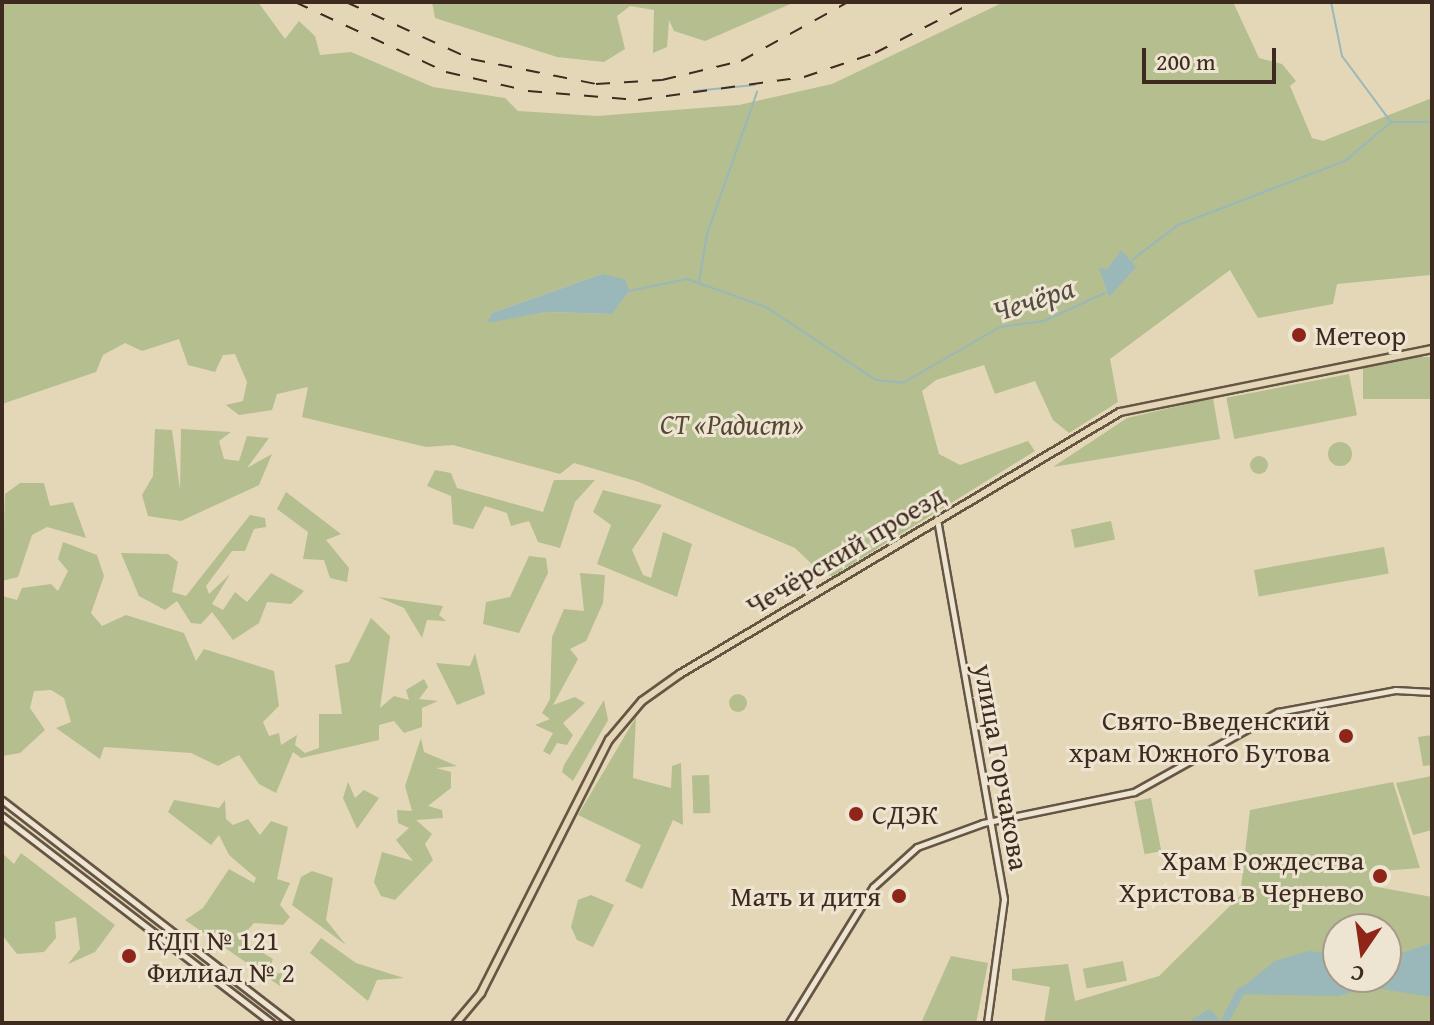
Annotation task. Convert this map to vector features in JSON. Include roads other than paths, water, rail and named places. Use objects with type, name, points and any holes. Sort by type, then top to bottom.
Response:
[{"type":"main road","name":"Чечёрский проезд","points":[[456,1023],[485,986],[626,717],[680,674],[1120,412],[1432,349]]},
{"type":"street","name":"улица Горчакова","points":[[937,519],[993,821],[1005,918],[987,1023]]},
{"type":"street","points":[[789,1023],[892,865],[938,836],[993,821],[1134,792],[1278,712],[1395,690],[1432,692]]},
{"type":"street","points":[[2,800],[291,1023]]},
{"type":"street","points":[[2,816],[272,1023]]},
{"type":"street","points":[[137,918],[145,908]]},
{"type":"street","points":[[165,940],[172,929]]},
{"type":"water","points":[[1121,250],[1136,267],[1109,297],[1099,268],[1107,270]]},
{"type":"water","points":[[602,274],[625,279],[629,291],[612,314],[546,312],[487,323],[492,313]]},
{"type":"water","points":[[1432,943],[1432,997],[1402,992],[1402,953]]},
{"type":"water","points":[[1309,951],[1322,952],[1322,993],[1349,993],[1339,996],[1234,994],[1275,961]]},
{"type":"waterway","points":[[1331,2],[1342,56],[1391,122]]},
{"type":"waterway","points":[[694,91],[755,85]]},
{"type":"waterway","points":[[699,282],[707,234],[757,92]]},
{"type":"waterway","name":"Чечёра","points":[[1132,260],[1178,225],[1345,161],[1391,122],[1432,122]]},
{"type":"waterway","name":"Чечёра","points":[[629,291],[687,279],[766,307],[876,380],[903,383],[1000,327],[1044,321],[1105,293]]},
{"type":"waterway","points":[[1224,1023],[1241,991]]},
{"type":"waterway","points":[[1194,1023],[1209,1014],[1217,1023]]},
{"type":"railway","points":[[295,2],[446,72],[528,91],[638,100],[804,77],[875,53],[974,2]]},
{"type":"railway","points":[[346,2],[471,59],[596,84],[662,80],[741,61],[848,2]]},
{"type":"place","name":"Метеор","points":[[1299,335]]},
{"type":"place","name":"Свято-Введенский храм Южного Бутова","points":[[1346,736]]},
{"type":"place","name":"СДЭК","points":[[856,814]]},
{"type":"place","name":"Храм Рождества Христова в Чернево","points":[[1380,876]]},
{"type":"place","name":"Мать и дитя","points":[[899,896]]},
{"type":"place","name":"КДП № 121 Филиал № 2","points":[[129,956]]},
{"type":"park label","name":"СТ «Радист»","points":[[732,424]]}]
